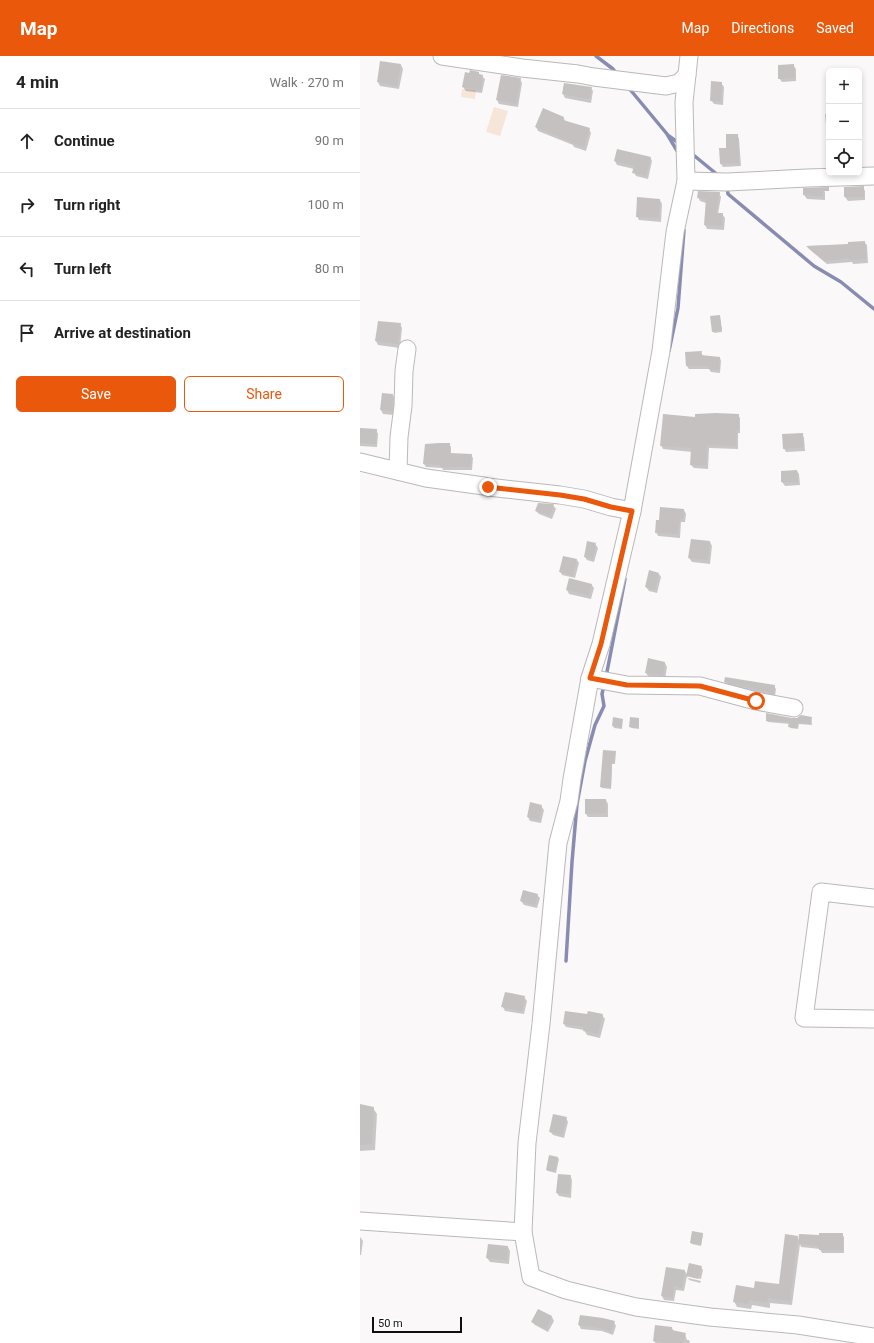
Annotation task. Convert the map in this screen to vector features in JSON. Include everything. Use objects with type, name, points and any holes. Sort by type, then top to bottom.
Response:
[{"type":"street","points":[[442,56],[522,68],[670,86],[679,83],[687,75]]},
{"type":"street","points":[[689,56],[684,98],[686,181],[675,232],[661,351],[632,511],[601,644],[590,678],[572,779],[570,801],[558,843],[541,1024],[527,1143],[523,1232],[531,1277],[566,1290],[636,1307],[710,1317],[798,1325],[874,1338]]},
{"type":"street","points":[[670,86],[684,98]]},
{"type":"street","points":[[686,181],[727,182],[874,176]]},
{"type":"street","points":[[398,471],[398,441],[404,406],[404,371],[407,349]]},
{"type":"street","points":[[360,462],[455,483],[560,495],[584,499],[611,507],[632,511]]},
{"type":"street","points":[[590,678],[627,685],[700,686],[756,701],[794,708]]},
{"type":"street","points":[[874,898],[821,892],[804,1018],[874,1020]]},
{"type":"street","points":[[360,1221],[523,1232]]},
{"type":"shaded area","points":[[462,89],[476,90],[475,99],[461,97]]},
{"type":"shaded area","points":[[494,107],[508,111],[500,136],[486,132]]},
{"type":"building","points":[[380,61],[401,64],[397,86],[377,82]]},
{"type":"building","points":[[794,64],[795,78],[778,79],[778,65]]},
{"type":"building","points":[[470,70],[479,72],[479,74],[483,75],[481,90],[462,87],[465,72],[469,73]]},
{"type":"building","points":[[501,75],[521,78],[516,104],[496,100]]},
{"type":"building","points":[[711,81],[722,82],[721,101],[710,101]]},
{"type":"building","points":[[564,83],[592,87],[589,99],[562,94]]},
{"type":"building","points":[[543,108],[564,117],[563,120],[590,128],[584,147],[571,143],[535,127]]},
{"type":"building","points":[[726,134],[738,134],[739,163],[720,164],[719,148],[726,148]]},
{"type":"building","points":[[617,149],[651,157],[646,176],[632,173],[634,166],[614,161]]},
{"type":"building","points":[[864,186],[864,197],[844,197],[844,187]]},
{"type":"building","points":[[829,187],[829,191],[823,191],[823,196],[803,195],[803,188]]},
{"type":"building","points":[[698,191],[720,192],[716,213],[723,213],[722,226],[704,225],[706,199],[697,198]]},
{"type":"building","points":[[637,197],[660,199],[659,218],[636,217]]},
{"type":"building","points":[[865,241],[866,259],[849,260],[849,258],[824,261],[806,246],[848,244],[848,242]]},
{"type":"building","points":[[720,315],[722,330],[712,332],[710,316]]},
{"type":"building","points":[[378,321],[401,323],[398,344],[375,341]]},
{"type":"building","points":[[702,351],[701,355],[720,357],[719,370],[708,369],[708,366],[686,366],[685,352]]},
{"type":"building","points":[[382,393],[393,394],[392,411],[380,410]]},
{"type":"building","points":[[663,414],[695,417],[695,414],[739,414],[739,430],[737,430],[736,446],[707,445],[706,465],[690,465],[691,448],[660,446]]},
{"type":"building","points":[[360,428],[377,429],[376,444],[360,443]]},
{"type":"building","points":[[803,433],[804,447],[783,449],[782,434]]},
{"type":"building","points":[[450,443],[450,453],[472,454],[471,467],[440,467],[440,465],[423,464],[425,444]]},
{"type":"building","points":[[797,470],[798,482],[781,482],[781,471]]},
{"type":"building","points":[[538,503],[554,504],[550,515],[535,511]]},
{"type":"building","points":[[660,507],[684,509],[683,519],[680,519],[678,534],[655,533],[656,520],[659,520]]},
{"type":"building","points":[[691,539],[710,541],[708,560],[688,558]]},
{"type":"building","points":[[587,541],[596,543],[593,559],[584,557]]},
{"type":"building","points":[[563,556],[577,559],[573,576],[559,572]]},
{"type":"building","points":[[649,570],[659,573],[655,590],[645,587]]},
{"type":"building","points":[[569,578],[592,584],[589,595],[566,590]]},
{"type":"building","points":[[648,658],[665,662],[663,675],[645,673]]},
{"type":"building","points":[[725,677],[775,685],[774,694],[724,682]]},
{"type":"building","points":[[766,713],[792,718],[797,718],[801,715],[812,717],[811,724],[798,723],[797,728],[788,727],[789,722],[766,721]]},
{"type":"building","points":[[613,717],[623,719],[622,728],[612,726]]},
{"type":"building","points":[[630,717],[639,718],[638,728],[629,727]]},
{"type":"building","points":[[603,750],[616,751],[615,763],[612,763],[611,788],[600,787]]},
{"type":"building","points":[[585,799],[606,799],[606,813],[585,814]]},
{"type":"building","points":[[530,802],[542,805],[539,820],[527,817]]},
{"type":"building","points":[[523,890],[538,894],[535,905],[520,901]]},
{"type":"building","points":[[505,992],[525,996],[522,1011],[501,1007]]},
{"type":"building","points":[[565,1011],[587,1014],[588,1011],[603,1014],[598,1034],[583,1031],[584,1027],[563,1024]]},
{"type":"building","points":[[360,1104],[374,1107],[372,1144],[360,1145]]},
{"type":"building","points":[[553,1114],[567,1117],[562,1135],[549,1132]]},
{"type":"building","points":[[549,1155],[558,1157],[555,1172],[546,1170]]},
{"type":"building","points":[[558,1174],[571,1175],[569,1194],[556,1193]]},
{"type":"building","points":[[692,1231],[703,1233],[701,1245],[690,1243]]},
{"type":"building","points":[[819,1233],[843,1233],[843,1250],[819,1250],[819,1246],[798,1244],[799,1234],[819,1235]]},
{"type":"building","points":[[785,1234],[798,1236],[790,1301],[768,1298],[767,1303],[749,1300],[748,1304],[733,1302],[736,1285],[754,1288],[755,1281],[779,1284]]},
{"type":"building","points":[[488,1244],[508,1246],[507,1260],[486,1258]]},
{"type":"building","points":[[689,1263],[702,1266],[698,1279],[686,1276]]},
{"type":"building","points":[[666,1267],[685,1270],[682,1288],[674,1286],[672,1298],[661,1296]]},
{"type":"building","points":[[538,1309],[552,1316],[546,1329],[531,1322]]},
{"type":"building","points":[[580,1315],[615,1321],[611,1331],[578,1325]]},
{"type":"building","points":[[655,1325],[672,1327],[672,1330],[686,1333],[683,1343],[653,1341]]},
{"type":"waterway","points":[[596,56],[613,69],[618,75]]},
{"type":"waterway","points":[[628,87],[667,134],[679,154]]},
{"type":"waterway","points":[[669,136],[680,144]]},
{"type":"waterway","points":[[691,153],[719,176]]},
{"type":"waterway","points":[[727,186],[728,194],[814,266],[841,282],[874,309]]},
{"type":"waterway","points":[[669,351],[678,308],[684,230]]},
{"type":"waterway","points":[[606,677],[625,579]]},
{"type":"waterway","points":[[566,961],[577,804],[585,761],[595,725],[604,706],[602,694],[604,685]]},
{"type":"route","points":[[488,487],[584,499],[611,507],[632,511],[601,644],[590,678],[627,685],[700,686],[756,701]]}]
